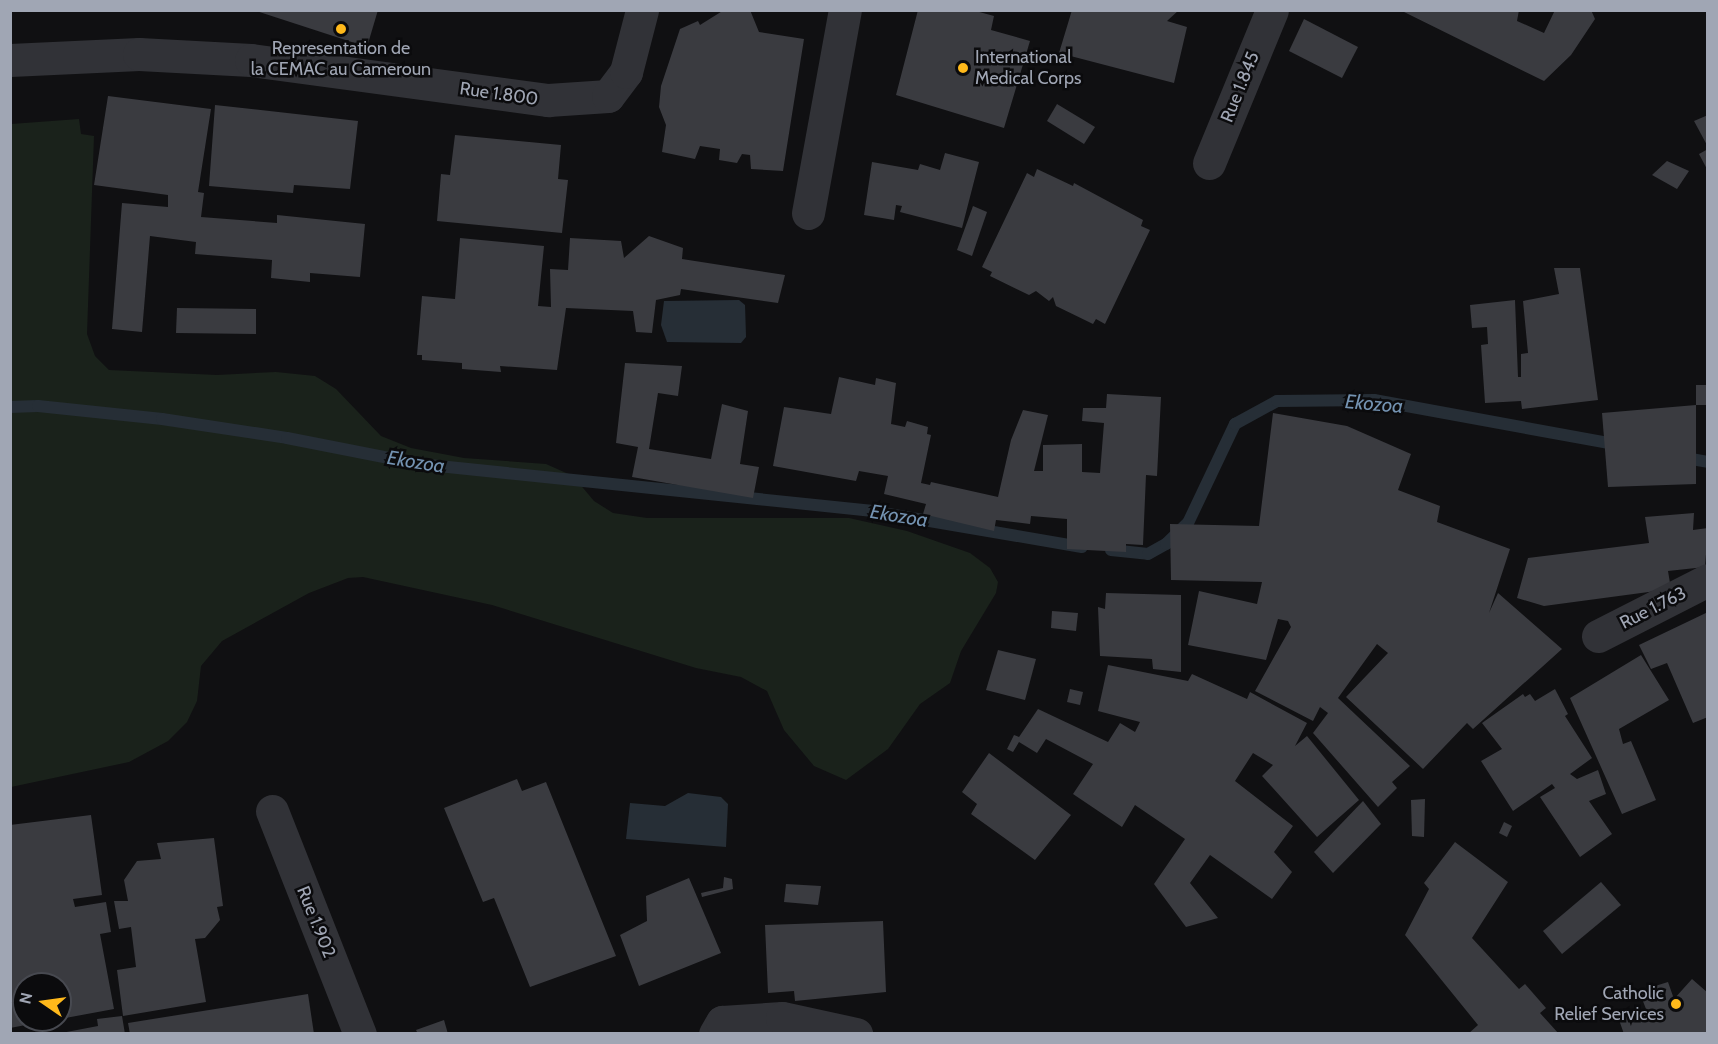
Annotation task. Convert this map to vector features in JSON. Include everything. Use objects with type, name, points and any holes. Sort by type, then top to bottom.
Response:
[{"type":"street","name":"Rue 1.800","points":[[10,60],[139,54],[251,60],[548,100],[608,96],[626,72],[642,10]]},
{"type":"street","points":[[808,213],[845,10]]},
{"type":"street","name":"Rue 1.845","points":[[1209,163],[1272,10]]},
{"type":"street","name":"Rue 1.763","points":[[1598,636],[1707,580]]},
{"type":"street","name":"Rue 1.902","points":[[272,811],[360,1034]]},
{"type":"street","points":[[715,1034],[722,1022],[782,1018],[856,1034]]},
{"type":"shaded area","points":[[79,119],[81,134],[94,136],[87,334],[95,356],[109,370],[217,375],[276,372],[315,376],[336,389],[381,436],[411,448],[464,458],[546,464],[573,476],[594,501],[613,513],[647,518],[849,518],[907,531],[970,553],[990,568],[998,582],[996,593],[961,651],[950,683],[920,704],[888,749],[846,780],[814,766],[784,730],[767,691],[741,677],[696,668],[492,605],[363,577],[348,578],[309,593],[222,641],[201,666],[197,701],[187,722],[168,741],[129,762],[11,787],[11,124]]},
{"type":"shaded area","points":[[739,300],[745,305],[746,337],[741,343],[667,342],[661,325],[664,301]]},
{"type":"shaded area","points":[[688,793],[721,797],[728,804],[726,847],[626,839],[630,803],[665,806]]},
{"type":"building","name":"Representation de la CEMAC au Cameroun","points":[[253,10],[378,10],[367,47]]},
{"type":"building","points":[[724,10],[750,10],[759,32],[804,39],[783,171],[751,169],[750,155],[742,154],[737,163],[719,160],[720,149],[700,146],[695,159],[662,152],[666,125],[659,107],[661,86],[680,29],[698,21],[700,25]]},
{"type":"building","name":"International Medical Corps","points":[[918,10],[972,10],[994,16],[991,30],[1030,41],[1004,128],[896,95]]},
{"type":"building","points":[[1072,10],[1179,10],[1167,21],[1187,27],[1174,83],[1059,53]]},
{"type":"building","points":[[1400,10],[1519,10],[1517,21],[1544,33],[1555,10],[1591,10],[1595,19],[1571,55],[1544,81]]},
{"type":"building","points":[[1304,19],[1358,47],[1342,78],[1289,51]]},
{"type":"building","points":[[108,96],[211,109],[198,192],[204,193],[201,217],[277,223],[277,215],[365,224],[360,277],[310,273],[310,282],[271,278],[272,260],[195,254],[196,242],[150,236],[142,332],[112,329],[122,203],[168,207],[168,195],[94,185]]},
{"type":"building","points":[[1057,104],[1095,127],[1084,144],[1047,121]]},
{"type":"building","points":[[215,105],[358,121],[350,189],[294,185],[293,193],[209,186]]},
{"type":"building","points":[[1708,115],[1708,147],[1694,121]]},
{"type":"building","points":[[455,135],[561,145],[558,179],[568,180],[562,233],[437,221],[441,174],[450,175]]},
{"type":"building","points":[[1708,149],[1708,171],[1699,154]]},
{"type":"building","points":[[945,153],[979,162],[962,228],[900,212],[902,206],[896,205],[894,220],[864,215],[872,162],[918,170],[920,164],[940,170]]},
{"type":"building","points":[[1667,161],[1689,171],[1677,189],[1652,175]]},
{"type":"building","points":[[1037,169],[1073,186],[1074,183],[1143,220],[1141,226],[1150,230],[1105,324],[1096,319],[1093,324],[1056,306],[1053,297],[1049,301],[1036,291],[1029,295],[990,276],[992,272],[982,267],[1027,173],[1034,177]]},
{"type":"building","points":[[973,206],[987,212],[972,256],[957,250]]},
{"type":"building","points":[[649,236],[683,248],[682,259],[785,275],[778,303],[681,289],[680,295],[656,300],[652,333],[636,332],[633,311],[566,308],[557,370],[500,366],[501,372],[462,369],[462,363],[422,360],[422,355],[417,355],[422,296],[455,299],[460,238],[544,246],[538,306],[551,307],[550,269],[568,270],[570,238],[621,241],[624,258]]},
{"type":"building","points":[[1554,268],[1580,268],[1598,400],[1522,409],[1521,401],[1485,403],[1481,345],[1488,344],[1487,327],[1472,328],[1470,305],[1515,300],[1518,377],[1521,377],[1521,354],[1528,353],[1523,301],[1559,294]]},
{"type":"building","points":[[177,308],[256,309],[256,334],[176,333]]},
{"type":"building","points":[[625,363],[682,366],[678,396],[658,393],[649,449],[711,459],[722,404],[748,411],[740,464],[759,467],[753,498],[632,477],[638,447],[616,443]]},
{"type":"building","points":[[839,377],[875,385],[876,378],[896,383],[891,424],[905,427],[907,421],[928,427],[927,434],[931,435],[921,483],[930,485],[931,482],[998,497],[1011,440],[1023,410],[1048,415],[1034,471],[1043,471],[1043,445],[1082,444],[1082,472],[1100,473],[1104,423],[1082,421],[1083,408],[1106,408],[1107,394],[1161,397],[1157,476],[1146,475],[1143,545],[1126,544],[1126,552],[1067,549],[1067,519],[1031,516],[1030,524],[996,520],[994,531],[923,514],[926,504],[884,494],[888,476],[859,471],[856,481],[773,466],[784,407],[831,414]]},
{"type":"building","points":[[1696,385],[1708,385],[1708,405],[1696,405]]},
{"type":"building","points":[[1696,405],[1696,484],[1608,487],[1602,413]]},
{"type":"building","points":[[1273,413],[1347,426],[1411,454],[1398,490],[1440,506],[1437,522],[1510,549],[1489,613],[1498,593],[1562,649],[1473,729],[1467,723],[1423,769],[1346,697],[1388,653],[1377,644],[1338,698],[1410,766],[1392,782],[1397,788],[1378,807],[1313,733],[1328,713],[1320,707],[1313,721],[1255,691],[1291,627],[1288,621],[1278,619],[1266,660],[1188,645],[1199,591],[1257,604],[1262,582],[1171,580],[1170,524],[1259,526]]},
{"type":"building","points":[[1694,513],[1693,530],[1708,528],[1705,567],[1668,571],[1671,589],[1544,606],[1517,598],[1528,558],[1649,543],[1645,517]]},
{"type":"building","points":[[1106,593],[1181,595],[1181,672],[1153,669],[1152,659],[1100,656],[1098,607],[1105,609]]},
{"type":"building","points":[[1052,611],[1078,613],[1076,631],[1051,628]]},
{"type":"building","points":[[1708,612],[1708,717],[1693,723],[1667,663],[1651,669],[1639,645]]},
{"type":"building","points":[[998,650],[1036,659],[1025,700],[986,690]]},
{"type":"building","points":[[1641,655],[1669,700],[1619,729],[1623,744],[1631,741],[1656,800],[1622,814],[1570,698]]},
{"type":"building","points":[[1108,665],[1188,681],[1192,674],[1247,699],[1250,692],[1307,723],[1295,746],[1307,736],[1359,800],[1317,837],[1262,776],[1273,765],[1253,753],[1235,781],[1293,826],[1274,852],[1292,872],[1272,899],[1210,855],[1190,883],[1218,918],[1186,927],[1154,884],[1185,839],[1135,805],[1122,827],[1073,794],[1093,764],[1046,739],[1037,753],[1019,742],[1013,752],[1007,749],[1014,735],[1019,737],[1038,709],[1108,742],[1120,723],[1135,732],[1140,722],[1098,711]]},
{"type":"building","points":[[1070,689],[1083,692],[1080,705],[1067,702]]},
{"type":"building","points":[[1555,689],[1568,714],[1565,716],[1592,758],[1570,774],[1577,779],[1598,770],[1606,794],[1589,801],[1612,834],[1580,857],[1540,797],[1555,788],[1552,784],[1513,811],[1481,761],[1502,749],[1482,723],[1523,694],[1525,697],[1530,694],[1535,701]]},
{"type":"building","points":[[989,753],[1071,815],[1035,860],[971,814],[977,804],[962,792]]},
{"type":"building","points":[[517,779],[522,791],[546,782],[616,956],[530,987],[494,898],[483,902],[444,808]]},
{"type":"building","points":[[1425,799],[1424,837],[1412,836],[1411,800]]},
{"type":"building","points":[[1363,801],[1381,824],[1333,873],[1314,852]]},
{"type":"building","points":[[91,815],[102,895],[73,899],[75,907],[106,902],[111,932],[100,934],[114,1009],[72,1017],[72,972],[12,972],[12,1028],[10,1028],[10,825]]},
{"type":"building","points":[[1504,822],[1512,826],[1507,837],[1499,833]]},
{"type":"building","points":[[214,838],[223,906],[217,907],[220,920],[205,938],[195,939],[206,1002],[123,1016],[117,970],[136,967],[131,927],[119,929],[114,901],[128,901],[124,880],[137,861],[161,859],[157,843]]},
{"type":"building","points":[[1455,842],[1508,882],[1472,938],[1519,989],[1525,984],[1546,1008],[1540,1013],[1559,1034],[1468,1034],[1478,1025],[1405,935],[1429,889],[1424,883]]},
{"type":"building","points":[[724,877],[732,879],[733,889],[702,897],[701,893],[723,888]]},
{"type":"building","points":[[689,878],[721,953],[639,986],[620,935],[647,921],[646,896]]},
{"type":"building","points":[[1601,882],[1621,905],[1562,954],[1543,931]]},
{"type":"building","points":[[786,884],[821,886],[818,905],[784,902]]},
{"type":"building","points":[[883,921],[886,992],[795,1001],[794,991],[768,993],[765,925]]},
{"type":"building","name":"Catholic Relief Services","points":[[1692,979],[1708,993],[1708,1034],[1624,1034],[1618,1017],[1646,1009],[1639,991],[1668,982],[1674,999]]},
{"type":"building","points":[[308,994],[314,1034],[130,1034],[128,1023]]},
{"type":"building","points":[[122,1016],[125,1034],[56,1034],[98,1026],[97,1019]]},
{"type":"building","points":[[444,1020],[448,1034],[418,1034],[416,1030]]},
{"type":"waterway","name":"Ekozoa","points":[[1111,550],[1148,554],[1166,544],[1188,523],[1235,424],[1277,401],[1374,400],[1619,445]]},
{"type":"waterway","name":"Ekozoa","points":[[10,407],[38,406],[162,419],[287,438],[419,464],[871,511],[1082,547]]},
{"type":"waterway","name":"Ekozoa","points":[[1680,457],[1708,462]]},
{"type":"place","name":"Representation de la CEMAC au Cameroun","points":[[341,29]]},
{"type":"place","name":"International Medical Corps","points":[[963,68]]},
{"type":"place","name":"Catholic Relief Services","points":[[1676,1004]]}]
